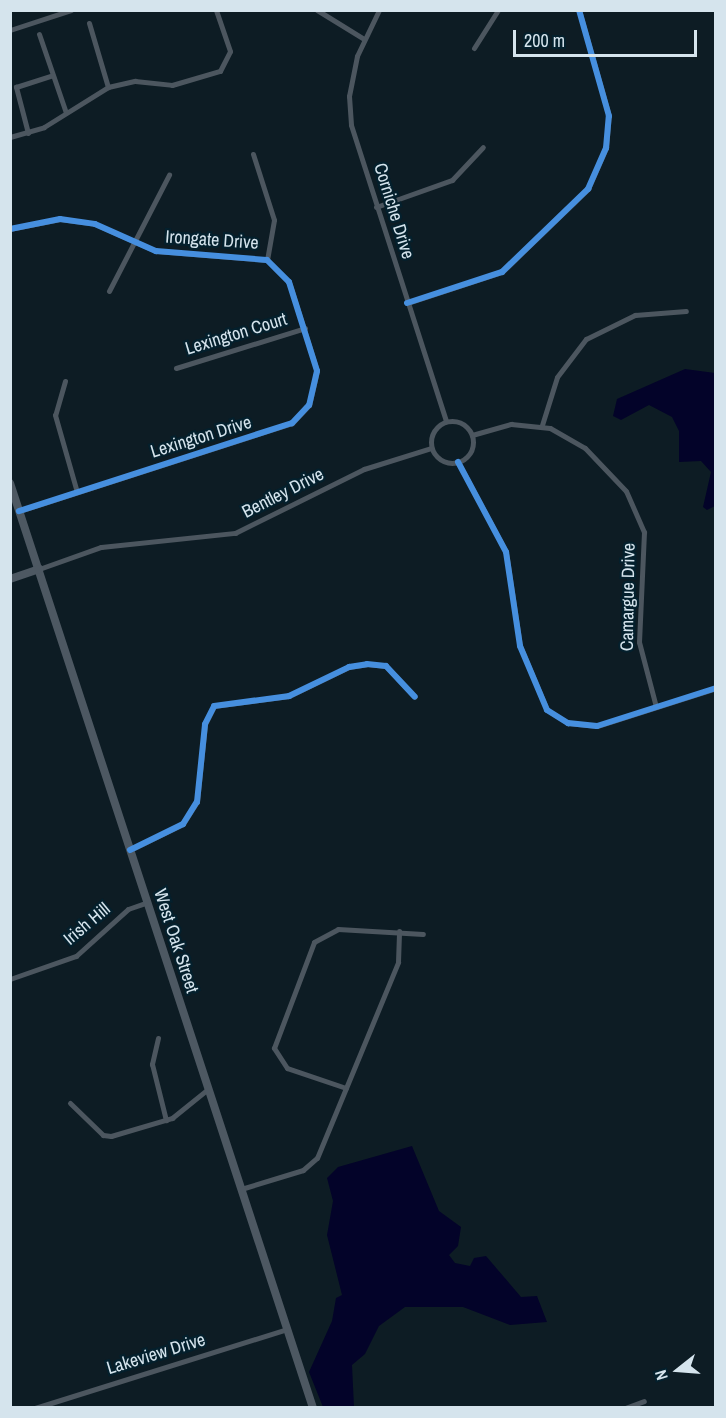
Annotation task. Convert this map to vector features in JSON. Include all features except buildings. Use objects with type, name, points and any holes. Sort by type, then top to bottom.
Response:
[{"type":"main road","name":"West Oak Street","points":[[10,483],[313,1407]]},
{"type":"main road","points":[[10,579],[39,569]]},
{"type":"street","points":[[10,30],[70,10]]},
{"type":"street","points":[[10,137],[28,133],[108,87],[135,81],[172,85],[225,68],[230,51],[216,10]]},
{"type":"street","points":[[317,10],[364,39]]},
{"type":"street","name":"Corniche Drive","points":[[379,10],[364,39],[349,96],[351,125],[446,421]]},
{"type":"street","points":[[474,48],[498,10]]},
{"type":"street","points":[[407,303],[502,272],[588,189],[604,154],[609,116],[579,10]]},
{"type":"street","points":[[89,23],[108,87]]},
{"type":"street","points":[[39,34],[66,113]]},
{"type":"street","points":[[28,133],[16,87],[52,75]]},
{"type":"street","points":[[376,207],[452,180],[483,147]]},
{"type":"street","points":[[253,154],[274,220],[267,260]]},
{"type":"street","points":[[109,291],[169,175]]},
{"type":"street","name":"Irongate Drive","points":[[10,229],[60,219],[95,224],[156,251],[267,260],[289,282],[305,328]]},
{"type":"street","points":[[542,425],[557,377],[586,339],[635,315],[686,311]]},
{"type":"street","name":"Lexington Court","points":[[176,368],[305,328]]},
{"type":"street","name":"Lexington Drive","points":[[19,511],[292,423],[309,405],[317,381],[305,328]]},
{"type":"street","points":[[64,381],[55,415],[77,492]]},
{"type":"street","points":[[446,421],[461,423],[472,435],[469,454],[458,462],[441,460],[431,448],[432,433],[446,421]]},
{"type":"street","name":"Camargue Drive","points":[[472,435],[511,424],[542,425],[585,448],[636,507],[645,544],[640,651],[656,707]]},
{"type":"street","name":"Bentley Drive","points":[[39,569],[101,547],[235,533],[352,474],[431,448]]},
{"type":"street","points":[[458,462],[506,552],[520,646],[547,710],[586,726],[716,688]]},
{"type":"street","points":[[130,850],[183,824],[197,802],[205,724],[214,706],[289,696],[349,667],[367,664],[386,666],[415,697]]},
{"type":"street","name":"Irish Hill","points":[[10,980],[76,956],[128,909],[148,902]]},
{"type":"street","points":[[346,1088],[287,1068],[276,1057],[275,1040],[320,935],[372,927],[423,934]]},
{"type":"street","points":[[241,1189],[312,1164],[398,962],[399,931]]},
{"type":"street","points":[[158,1038],[152,1064],[166,1120]]},
{"type":"street","points":[[70,1103],[103,1135],[166,1120],[184,1112],[208,1089]]},
{"type":"street","name":"Lakeview Drive","points":[[35,1407],[287,1329]]},
{"type":"street","points":[[625,1407],[644,1401]]},
{"type":"water","points":[[685,369],[715,373],[715,506],[707,510],[703,507],[711,472],[701,461],[679,462],[679,431],[672,417],[649,405],[621,420],[613,416],[617,399]]},
{"type":"water","points":[[412,1146],[439,1211],[461,1227],[458,1246],[449,1255],[455,1263],[470,1266],[474,1258],[486,1256],[521,1297],[537,1296],[547,1322],[510,1325],[463,1307],[405,1307],[379,1326],[365,1354],[352,1365],[354,1407],[323,1407],[309,1372],[332,1321],[336,1298],[342,1295],[327,1235],[333,1201],[327,1178],[338,1167]]},
{"type":"cycle path","points":[[407,303],[502,272],[588,189],[606,148],[609,116],[579,10]]},
{"type":"cycle path","points":[[10,229],[60,219],[95,224],[156,251],[267,260],[289,282],[317,371],[309,405],[292,423],[19,511]]},
{"type":"cycle path","points":[[458,462],[506,552],[520,646],[547,710],[568,723],[597,726],[716,688]]},
{"type":"cycle path","points":[[130,850],[183,824],[197,802],[205,724],[214,706],[289,696],[349,667],[367,664],[386,666],[415,697]]}]
